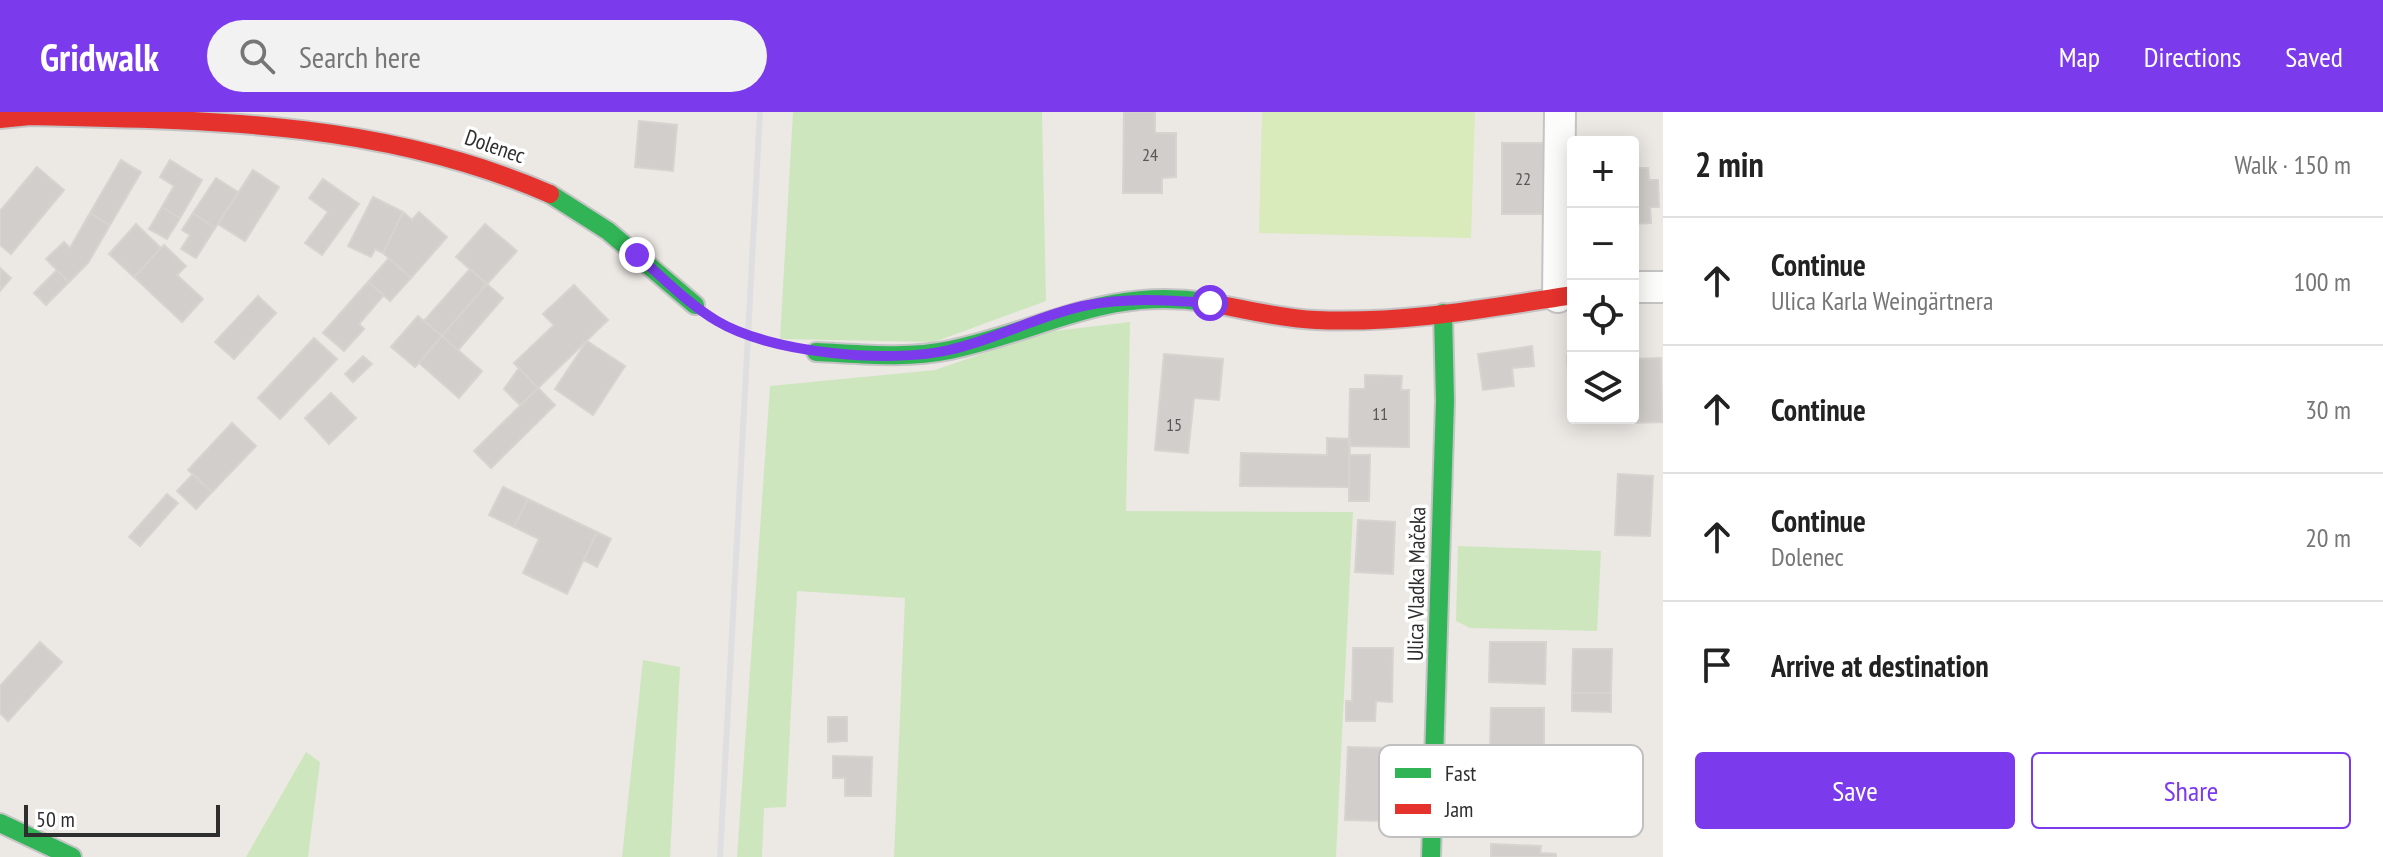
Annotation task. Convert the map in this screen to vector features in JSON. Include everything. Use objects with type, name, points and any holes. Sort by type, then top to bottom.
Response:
[{"type":"street","points":[[816,352],[885,354],[948,351],[1081,306],[1144,298],[1210,303],[1315,320],[1395,319],[1566,296],[1560,112]]},
{"type":"street","name":"Dolenec","points":[[0,119],[93,118],[255,125],[348,136],[460,157],[507,173],[553,195],[637,255],[695,305]]},
{"type":"street","points":[[1639,287],[1663,287]]},
{"type":"street","name":"Ulica Vladka Mačeka","points":[[1434,745],[1445,401],[1443,313]]},
{"type":"street","points":[[0,823],[72,857]]},
{"type":"street","name":"Ulica Vladka Mačeka","points":[[1431,857],[1432,837]]},
{"type":"path","points":[[695,305],[715,321],[757,341],[816,352]]},
{"type":"green space","points":[[793,112],[1042,112],[1046,301],[934,342],[780,339]]},
{"type":"green space","points":[[1262,112],[1475,112],[1471,238],[1259,233]]},
{"type":"green space","points":[[1130,322],[1126,511],[1353,512],[1336,857],[894,857],[905,598],[797,591],[786,807],[764,808],[762,857],[737,857],[770,386],[935,370],[1046,332]]},
{"type":"green space","points":[[1458,546],[1601,551],[1597,631],[1470,628],[1456,621]]},
{"type":"green space","points":[[643,660],[680,667],[670,857],[622,857]]},
{"type":"green space","points":[[306,752],[320,762],[308,857],[246,857]]},
{"type":"building","points":[[1124,112],[1155,112],[1155,133],[1176,133],[1176,177],[1162,178],[1162,193],[1123,193]]},
{"type":"building","points":[[639,121],[677,125],[673,171],[635,167]]},
{"type":"building","points":[[1502,143],[1545,143],[1544,214],[1502,214]]},
{"type":"building","points":[[121,160],[141,172],[110,225],[90,213]]},
{"type":"building","points":[[170,160],[202,180],[180,218],[162,207],[174,186],[160,177]]},
{"type":"building","points":[[37,167],[64,190],[11,254],[0,245],[0,211]]},
{"type":"building","points":[[1639,168],[1648,168],[1649,180],[1658,180],[1659,207],[1650,207],[1651,223],[1639,224]]},
{"type":"building","points":[[253,170],[279,187],[245,241],[218,224]]},
{"type":"building","points":[[216,178],[238,192],[215,228],[193,213]]},
{"type":"building","points":[[323,179],[359,204],[322,255],[305,243],[328,212],[309,198]]},
{"type":"building","points":[[373,197],[403,212],[383,253],[375,249],[371,257],[348,246]]},
{"type":"building","points":[[162,207],[180,218],[167,239],[149,229]]},
{"type":"building","points":[[403,212],[412,220],[419,212],[447,237],[411,278],[383,253]]},
{"type":"building","points":[[90,213],[110,225],[88,263],[69,282],[46,259],[64,242],[70,248]]},
{"type":"building","points":[[193,213],[215,228],[196,258],[181,249],[190,235],[182,230]]},
{"type":"building","points":[[136,224],[161,248],[134,277],[109,254]]},
{"type":"building","points":[[485,224],[517,251],[487,284],[456,257]]},
{"type":"building","points":[[164,245],[186,266],[177,275],[203,299],[182,322],[134,277]]},
{"type":"building","points":[[389,258],[411,278],[390,301],[368,282]]},
{"type":"building","points":[[0,268],[11,278],[0,291]]},
{"type":"building","points":[[470,269],[487,284],[442,336],[424,321]]},
{"type":"building","points":[[57,270],[69,282],[46,305],[34,293]]},
{"type":"building","points":[[368,282],[384,295],[359,324],[364,329],[344,351],[323,333]]},
{"type":"building","points":[[487,284],[503,298],[458,350],[442,336]]},
{"type":"building","points":[[574,285],[608,320],[538,388],[514,363],[554,325],[543,314]]},
{"type":"building","points":[[258,296],[276,313],[234,359],[215,342]]},
{"type":"building","points":[[418,316],[442,336],[415,367],[391,347]]},
{"type":"building","points":[[442,336],[482,371],[459,398],[419,363]]},
{"type":"building","points":[[314,338],[337,359],[280,419],[258,398]]},
{"type":"building","points":[[587,341],[625,366],[593,415],[555,389]]},
{"type":"building","points":[[1532,346],[1534,366],[1512,368],[1514,386],[1483,390],[1478,354]]},
{"type":"building","points":[[1164,354],[1223,359],[1219,400],[1194,398],[1188,453],[1155,450]]},
{"type":"building","points":[[363,356],[372,364],[353,382],[345,374]]},
{"type":"building","points":[[1661,358],[1662,422],[1639,423],[1639,359]]},
{"type":"building","points":[[519,368],[538,388],[520,405],[504,389]]},
{"type":"building","points":[[1365,375],[1402,376],[1401,390],[1409,390],[1409,447],[1349,446],[1350,389],[1365,389]]},
{"type":"building","points":[[538,388],[555,405],[491,468],[474,451]]},
{"type":"building","points":[[331,393],[356,418],[329,444],[305,418]]},
{"type":"building","points":[[232,423],[256,446],[212,492],[188,470]]},
{"type":"building","points":[[1327,438],[1350,439],[1349,487],[1240,486],[1241,453],[1327,455]]},
{"type":"building","points":[[1349,455],[1370,455],[1369,501],[1349,501]]},
{"type":"building","points":[[193,474],[212,492],[196,509],[177,491]]},
{"type":"building","points":[[1618,474],[1653,476],[1650,536],[1615,535]]},
{"type":"building","points":[[503,487],[528,499],[514,527],[489,515]]},
{"type":"building","points":[[167,494],[178,503],[140,546],[129,537]]},
{"type":"building","points":[[528,499],[597,532],[567,594],[523,573],[539,539],[514,527]]},
{"type":"building","points":[[1358,520],[1395,522],[1393,574],[1355,572]]},
{"type":"building","points":[[597,532],[611,539],[597,567],[584,560]]},
{"type":"building","points":[[40,642],[62,662],[8,721],[0,713],[0,686]]},
{"type":"building","points":[[1490,642],[1546,642],[1545,684],[1489,682]]},
{"type":"building","points":[[1353,648],[1393,648],[1392,702],[1376,701],[1375,721],[1346,721],[1346,701],[1352,701]]},
{"type":"building","points":[[1573,649],[1612,649],[1611,693],[1572,693]]},
{"type":"building","points":[[1572,693],[1611,693],[1611,712],[1572,711]]},
{"type":"building","points":[[1491,708],[1544,708],[1544,745],[1490,745]]},
{"type":"building","points":[[828,717],[847,717],[847,741],[828,742]]},
{"type":"building","points":[[1348,747],[1379,748],[1379,821],[1345,820]]},
{"type":"building","points":[[833,756],[872,757],[871,796],[845,796],[845,778],[833,778]]},
{"type":"building","points":[[1491,844],[1541,846],[1540,853],[1556,854],[1556,857],[1491,857]]},
{"type":"railway","points":[[720,857],[760,112]]},
{"type":"traffic: fast","points":[[550,194],[608,231],[695,305]]},
{"type":"traffic: fast","points":[[816,352],[883,355],[933,353],[984,342],[1105,305],[1136,300],[1206,302]]},
{"type":"traffic: fast","points":[[1434,745],[1445,401],[1443,313]]},
{"type":"traffic: fast","points":[[0,823],[72,857]]},
{"type":"traffic: fast","points":[[1431,857],[1432,837]]},
{"type":"traffic: jam","points":[[0,119],[30,116],[163,120],[294,129],[359,138],[423,152],[487,170],[550,194]]},
{"type":"traffic: jam","points":[[1206,302],[1288,317],[1348,321],[1445,314],[1567,296]]},
{"type":"route","points":[[637,255],[715,321],[757,341],[816,352],[885,354],[948,351],[1081,306],[1144,298],[1210,303]]}]
